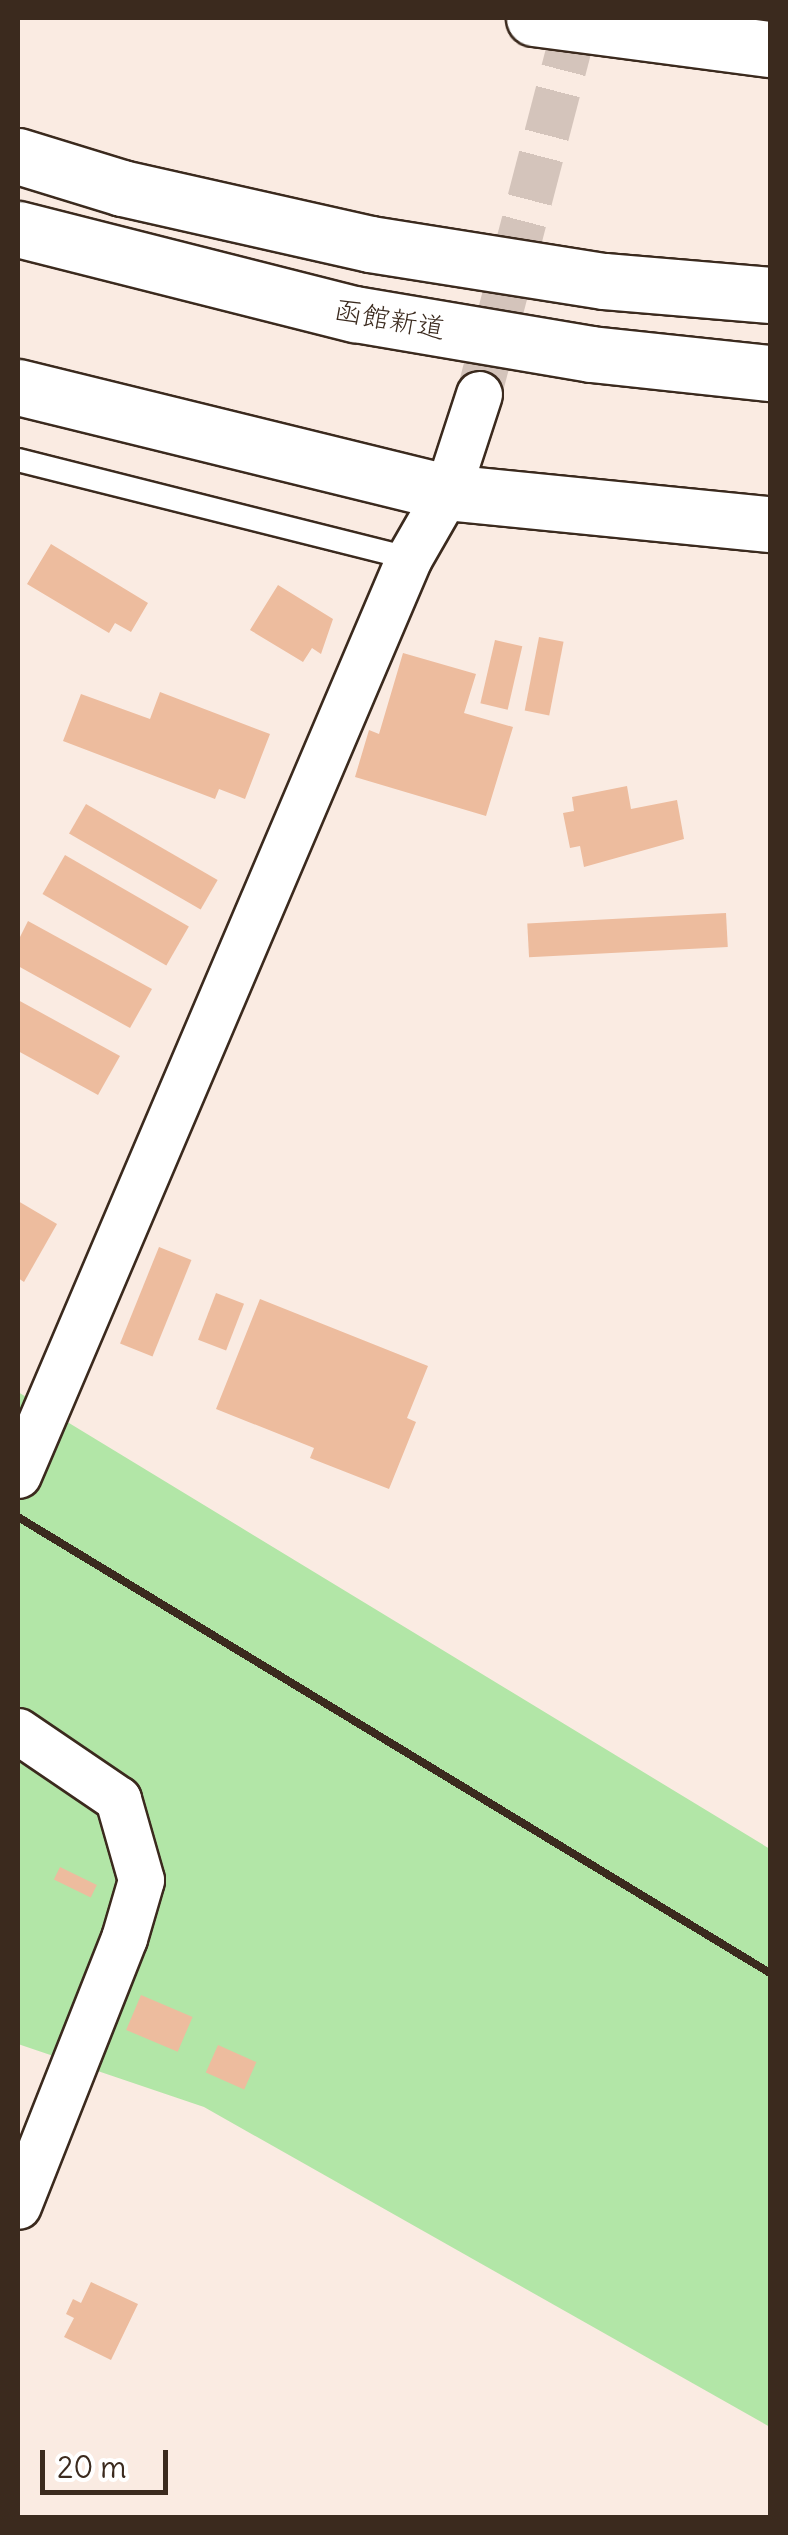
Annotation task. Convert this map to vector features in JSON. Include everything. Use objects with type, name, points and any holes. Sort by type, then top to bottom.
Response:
[{"type":"highway","points":[[534,18],[770,49]]},
{"type":"highway","points":[[18,156],[122,188],[370,244],[604,281],[770,296]]},
{"type":"highway","name":"函館新道","points":[[18,229],[355,314],[591,354],[770,372]]},
{"type":"highway","points":[[18,387],[447,492],[770,524]]},
{"type":"street","points":[[20,1470],[409,558],[447,492],[479,394]]},
{"type":"street","points":[[18,1731],[118,1799],[141,1880],[124,1938],[18,2206]]},
{"type":"lane","points":[[18,460],[409,558]]},
{"type":"green space","points":[[18,1392],[770,1849],[770,2427],[204,2107],[18,2044]]},
{"type":"building","points":[[51,544],[148,603],[131,632],[115,623],[109,633],[27,584]]},
{"type":"building","points":[[278,585],[333,619],[321,654],[312,648],[303,662],[250,630]]},
{"type":"building","points":[[539,637],[564,642],[549,715],[525,711]]},
{"type":"building","points":[[495,640],[522,646],[508,710],[480,703]]},
{"type":"building","points":[[403,653],[476,674],[464,713],[513,727],[486,816],[355,777],[369,730],[379,734]]},
{"type":"building","points":[[160,692],[270,734],[245,799],[219,789],[215,799],[63,741],[81,694],[150,719]]},
{"type":"building","points":[[627,786],[631,809],[677,800],[684,839],[584,867],[580,846],[570,848],[563,813],[574,811],[572,797]]},
{"type":"building","points":[[86,804],[218,880],[201,909],[69,833]]},
{"type":"building","points":[[65,855],[189,926],[166,965],[42,894]]},
{"type":"building","points":[[726,913],[728,947],[529,957],[527,923]]},
{"type":"building","points":[[28,921],[152,989],[130,1028],[18,966],[18,941]]},
{"type":"building","points":[[18,1000],[120,1056],[98,1095],[18,1051]]},
{"type":"building","points":[[18,1201],[57,1224],[24,1282],[18,1278]]},
{"type":"building","points":[[159,1247],[191,1260],[152,1357],[120,1343]]},
{"type":"building","points":[[216,1293],[244,1304],[226,1350],[198,1340]]},
{"type":"building","points":[[260,1299],[428,1366],[407,1418],[416,1422],[389,1489],[310,1458],[314,1448],[216,1409]]},
{"type":"building","points":[[60,1867],[97,1885],[91,1898],[54,1880]]},
{"type":"building","points":[[141,1995],[193,2017],[178,2052],[126,2030]]},
{"type":"building","points":[[218,2045],[256,2062],[244,2089],[206,2072]]},
{"type":"building","points":[[91,2282],[138,2304],[111,2360],[64,2337],[74,2318],[66,2314],[73,2299],[81,2303]]},
{"type":"tunnel","points":[[479,394],[577,18]]},
{"type":"railway","points":[[18,1517],[770,1973]]}]
